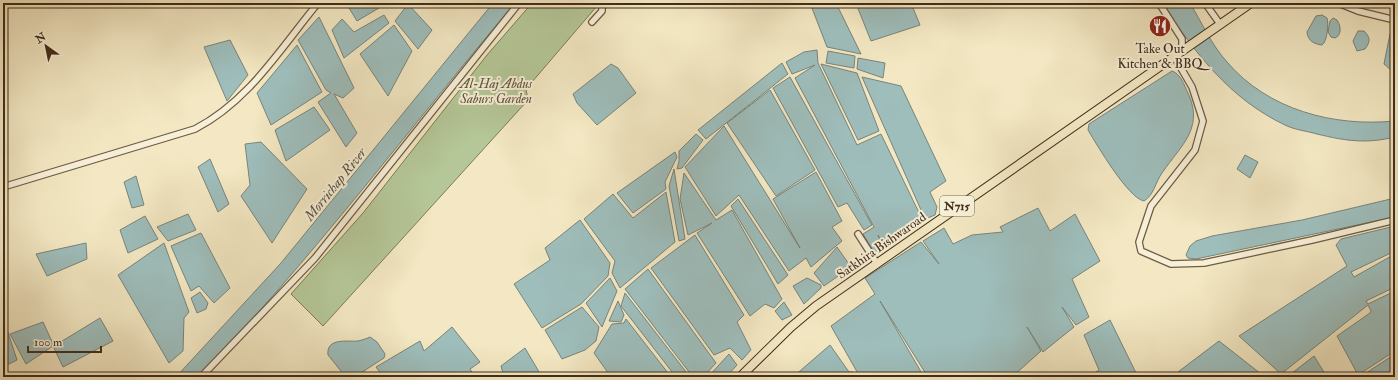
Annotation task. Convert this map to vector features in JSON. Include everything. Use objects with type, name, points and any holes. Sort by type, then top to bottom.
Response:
[{"type":"highway","points":[[1218,26],[1251,3]]},
{"type":"highway","name":"N715","points":[[1183,50],[1218,26]]},
{"type":"highway","name":"Satkhira Bishwaroad","points":[[740,377],[806,314],[876,262],[1183,50]]},
{"type":"street","points":[[3,187],[195,129],[208,122],[250,88],[266,70],[318,3]]},
{"type":"street","points":[[201,377],[315,258],[519,3]]},
{"type":"street","points":[[592,22],[602,11],[602,3]]},
{"type":"street","points":[[1159,3],[1182,39],[1183,50]]},
{"type":"street","points":[[1205,3],[1218,26]]},
{"type":"street","points":[[1338,3],[1395,20]]},
{"type":"street","points":[[1174,56],[1192,87],[1203,120],[1195,150],[1150,206],[1139,242],[1141,251],[1171,264],[1204,262],[1312,240],[1395,220]]},
{"type":"street","points":[[858,234],[876,262]]},
{"type":"green space","name":"Al-Haj Abdus Saburs Garden","points":[[532,3],[595,3],[597,6],[526,89],[528,100],[323,326],[291,294],[363,213],[487,55]]},
{"type":"water","points":[[357,3],[377,3],[379,8],[357,21],[349,8]]},
{"type":"water","points":[[493,3],[515,3],[281,287],[198,377],[176,377],[281,263]]},
{"type":"water","points":[[810,3],[836,3],[861,54],[827,47]]},
{"type":"water","points":[[862,3],[911,3],[920,25],[871,41],[857,6]]},
{"type":"water","points":[[1162,3],[1190,3],[1211,41],[1221,55],[1243,79],[1262,92],[1282,103],[1304,112],[1326,118],[1372,122],[1395,121],[1395,137],[1365,141],[1337,138],[1293,128],[1265,114],[1247,102],[1215,73],[1187,40]]},
{"type":"water","points":[[408,4],[432,30],[418,49],[395,21]]},
{"type":"water","points":[[384,15],[389,23],[344,58],[332,30],[342,19],[354,32]]},
{"type":"water","points":[[1322,15],[1327,18],[1328,24],[1326,37],[1322,45],[1312,42],[1307,32],[1316,16]]},
{"type":"water","points":[[319,17],[354,88],[343,98],[334,94],[357,133],[346,147],[318,102],[331,93],[326,90],[298,40]]},
{"type":"water","points":[[1333,18],[1337,20],[1340,28],[1339,35],[1335,38],[1331,37],[1328,32],[1330,21]]},
{"type":"water","points":[[394,25],[412,51],[388,96],[360,54]]},
{"type":"water","points":[[1358,31],[1364,31],[1369,37],[1369,41],[1365,49],[1357,51],[1353,41]]},
{"type":"water","points":[[1395,33],[1395,68],[1391,70],[1384,64],[1390,34]]},
{"type":"water","points":[[230,40],[248,75],[227,101],[204,47]]},
{"type":"water","points":[[297,45],[322,92],[271,125],[257,93]]},
{"type":"water","points":[[817,50],[818,63],[857,145],[881,134],[923,221],[884,245],[878,235],[883,249],[875,254],[863,234],[874,227],[795,78],[815,65],[792,74],[786,62],[804,52]]},
{"type":"water","points":[[828,51],[855,56],[854,68],[826,63]]},
{"type":"water","points":[[858,58],[885,63],[883,78],[857,69]]},
{"type":"water","points":[[782,63],[788,74],[706,139],[698,130]]},
{"type":"water","points":[[611,64],[618,68],[636,93],[597,125],[577,103],[573,94]]},
{"type":"water","points":[[821,64],[857,73],[879,131],[858,140]]},
{"type":"water","points":[[1172,71],[1181,78],[1192,102],[1194,114],[1192,125],[1184,144],[1162,173],[1150,196],[1144,201],[1137,198],[1130,191],[1113,170],[1088,130],[1089,124]]},
{"type":"water","points":[[790,77],[872,225],[864,230],[847,203],[838,207],[773,88]]},
{"type":"water","points":[[862,77],[901,86],[946,181],[930,192],[937,207],[935,215],[925,219]]},
{"type":"water","points":[[770,90],[815,170],[776,196],[727,123]]},
{"type":"water","points":[[314,107],[330,130],[286,161],[275,130]]},
{"type":"water","points":[[724,126],[800,248],[773,199],[816,172],[842,221],[832,227],[842,241],[811,267],[806,258],[789,271],[739,195],[716,216],[685,167]]},
{"type":"water","points":[[696,134],[703,140],[682,168],[677,169],[679,151]]},
{"type":"water","points":[[261,142],[307,189],[272,243],[241,196],[250,185],[245,144]]},
{"type":"water","points":[[675,152],[677,157],[665,182],[666,189],[633,213],[617,193]]},
{"type":"water","points":[[1245,155],[1258,162],[1250,178],[1237,169]]},
{"type":"water","points":[[210,159],[229,204],[218,212],[198,167]]},
{"type":"water","points":[[674,169],[685,239],[679,241],[669,186]]},
{"type":"water","points":[[684,173],[716,220],[732,210],[782,299],[774,308],[765,304],[750,316],[697,233],[712,223],[688,235],[680,199]]},
{"type":"water","points":[[136,176],[144,205],[132,208],[124,182]]},
{"type":"water","points":[[666,192],[675,242],[620,288],[612,273],[615,261],[584,219],[613,194],[633,218]]},
{"type":"water","points":[[1395,198],[1395,217],[1196,259],[1188,258],[1186,255],[1190,246],[1196,241],[1212,236],[1302,220]]},
{"type":"water","points":[[738,199],[788,275],[778,284],[731,206]]},
{"type":"water","points":[[1038,208],[1050,231],[1075,214],[1100,261],[1072,279],[1089,317],[1076,325],[1062,307],[1074,327],[1043,352],[1027,327],[1041,351],[1012,377],[928,377],[880,301],[924,377],[860,377],[831,326],[875,294],[865,278],[921,242],[939,264],[923,241],[944,228],[953,244],[972,235],[1003,232],[1000,227]]},
{"type":"water","points":[[188,214],[196,230],[168,241],[157,227]]},
{"type":"water","points":[[145,216],[158,239],[128,253],[120,230]]},
{"type":"water","points":[[580,220],[610,263],[608,276],[581,304],[542,328],[514,284],[550,260],[545,248]]},
{"type":"water","points":[[1395,226],[1395,251],[1351,272],[1354,277],[1395,254],[1395,287],[1366,301],[1368,304],[1395,291],[1395,351],[1358,375],[1337,336],[1370,313],[1371,311],[1368,305],[1281,374],[1239,336],[1347,266],[1336,245],[1341,239]]},
{"type":"water","points":[[201,233],[230,288],[214,303],[199,286],[191,291],[171,246]]},
{"type":"water","points":[[695,235],[744,315],[737,322],[751,350],[742,360],[730,348],[714,355],[651,268]]},
{"type":"water","points":[[86,243],[87,259],[47,276],[36,254]]},
{"type":"water","points":[[164,243],[189,312],[184,318],[183,351],[169,363],[118,275]]},
{"type":"water","points":[[837,247],[851,267],[824,286],[814,273]]},
{"type":"water","points":[[648,269],[716,363],[703,377],[693,377],[625,289]]},
{"type":"water","points":[[610,278],[617,291],[602,327],[586,303]]},
{"type":"water","points":[[807,278],[821,285],[821,288],[804,304],[793,286]]},
{"type":"water","points":[[200,292],[208,303],[206,309],[197,313],[191,298]]},
{"type":"water","points":[[625,293],[690,377],[676,377],[621,306]]},
{"type":"water","points":[[618,301],[624,315],[621,322],[609,321]]},
{"type":"water","points":[[784,302],[792,315],[782,320],[775,311]]},
{"type":"water","points":[[582,307],[599,327],[596,341],[585,350],[562,359],[545,330]]},
{"type":"water","points":[[3,317],[17,360],[3,367]]},
{"type":"water","points":[[100,318],[113,341],[63,367],[53,346],[26,364],[10,334],[43,322],[54,346]]},
{"type":"water","points":[[626,319],[668,373],[663,377],[611,377],[594,353],[612,324],[624,323]]},
{"type":"water","points":[[1110,320],[1138,377],[1088,377],[1099,370],[1084,335]]},
{"type":"water","points":[[452,327],[480,362],[470,369],[475,377],[383,377],[376,367],[420,341],[424,351]]},
{"type":"water","points":[[370,337],[377,342],[385,354],[384,358],[356,376],[345,376],[328,355],[330,345],[344,341],[358,341]]},
{"type":"water","points":[[1219,341],[1265,377],[1180,377],[1178,372]]},
{"type":"water","points":[[830,345],[849,372],[853,372],[859,377],[793,377]]},
{"type":"water","points":[[525,348],[542,377],[504,377],[501,366]]},
{"type":"water","points":[[729,354],[737,365],[726,377],[708,377]]},
{"type":"water","points":[[1395,354],[1395,377],[1361,377],[1363,375]]},
{"type":"water","points":[[1314,356],[1327,377],[1287,377]]},
{"type":"place","name":"Take Out Kitchen & BBQ","points":[[1160,26]]},
{"type":"water label","name":"Morrichap River","points":[[335,184]]}]
